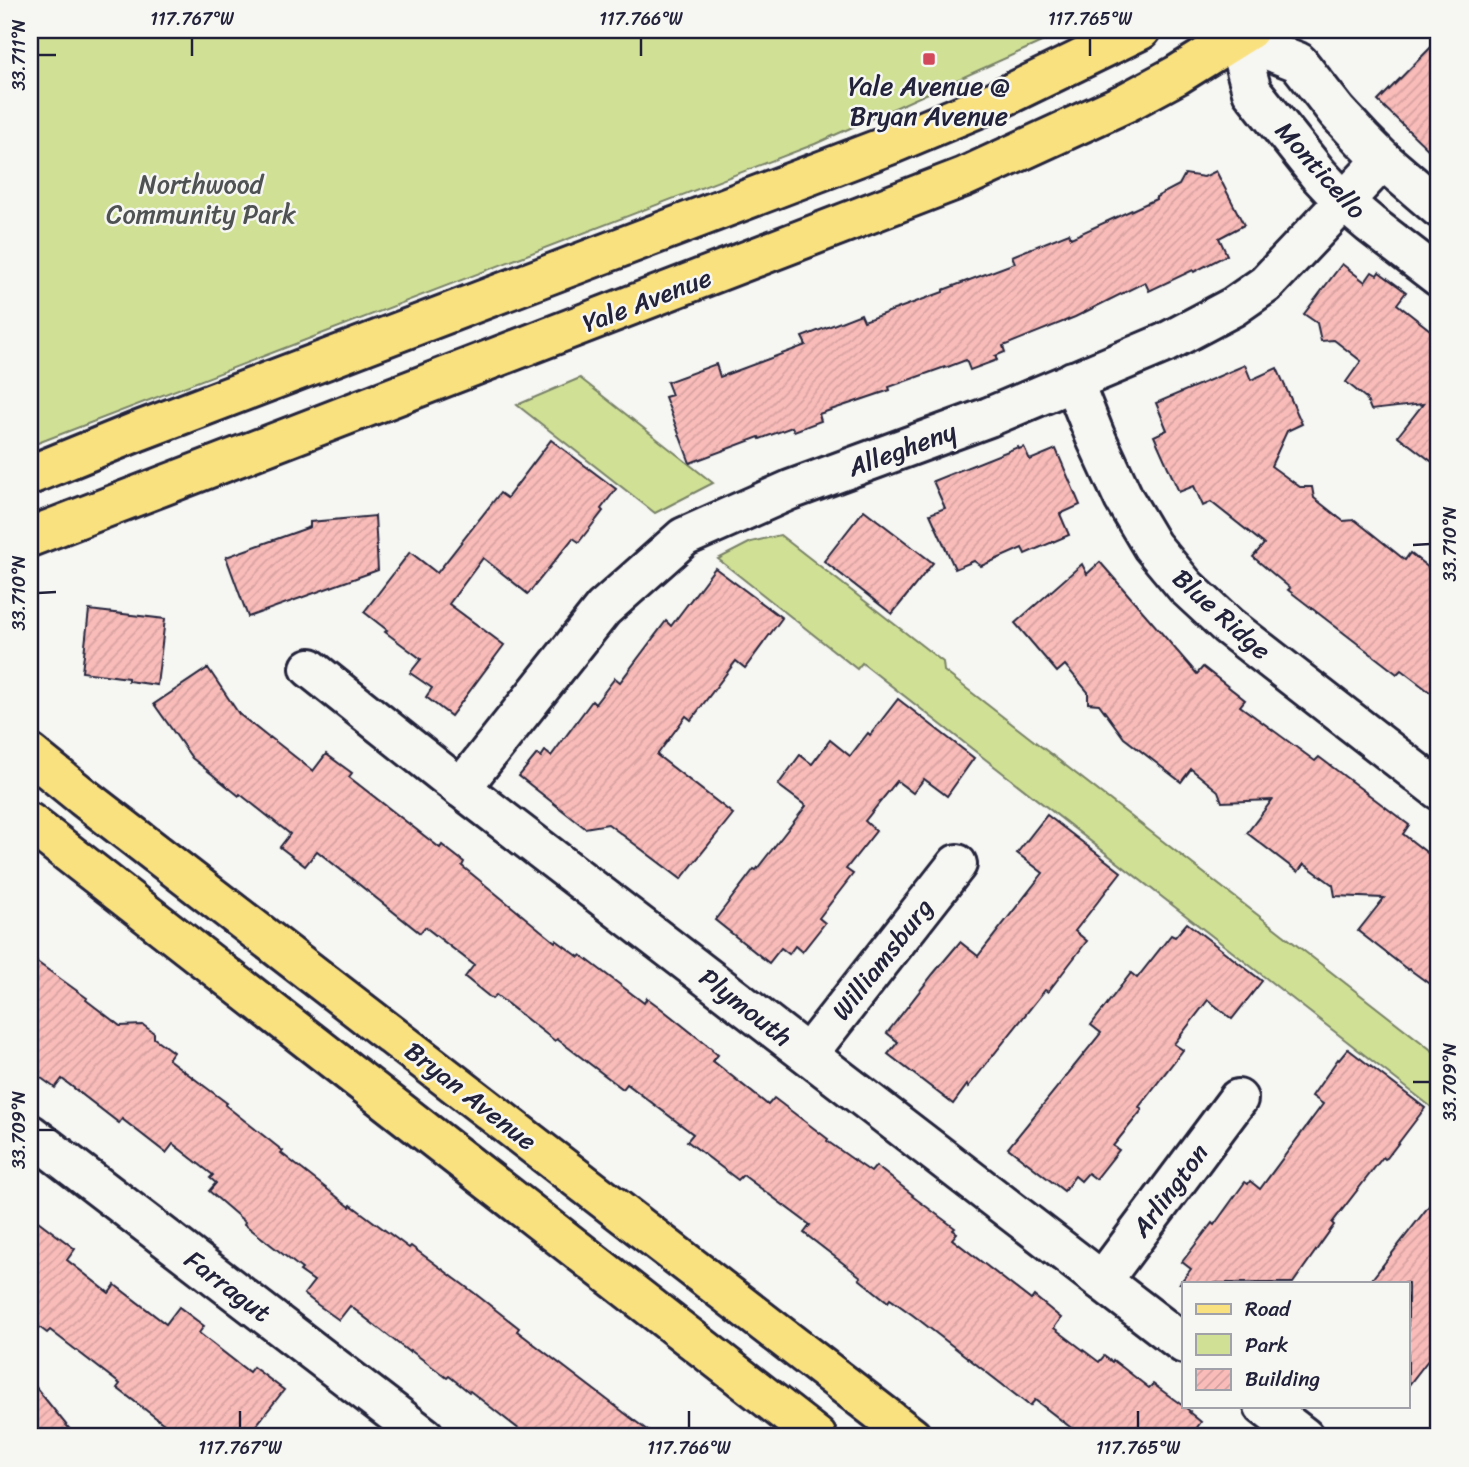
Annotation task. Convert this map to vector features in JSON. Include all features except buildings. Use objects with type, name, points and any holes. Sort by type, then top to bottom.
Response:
[{"type":"main road","points":[[30,475],[136,432],[892,144],[995,101],[1141,30]]},
{"type":"main road","name":"Yale Avenue","points":[[30,537],[964,177],[1127,102],[1177,75],[1237,33]]},
{"type":"main road","name":"Bryan Avenue","points":[[30,754],[912,1437]]},
{"type":"main road","points":[[30,823],[817,1437]]},
{"type":"street","name":"Monticello","points":[[1237,33],[1298,62],[1337,112],[1383,160],[1439,208]]},
{"type":"street","name":"Monticello","points":[[1237,33],[1252,91],[1318,174],[1344,202],[1439,277]]},
{"type":"street","name":"Allegheny","points":[[461,788],[603,609],[684,537],[790,490],[989,417],[1073,382],[1165,343],[1233,307],[1265,284],[1383,160]]},
{"type":"street","name":"Blue Ridge","points":[[1073,382],[1124,499],[1152,546],[1186,587],[1228,626],[1439,790]]},
{"type":"street","name":"Plymouth","points":[[310,668],[461,788],[1182,1342]]},
{"type":"street","name":"Williamsburg","points":[[808,1054],[957,864]]},
{"type":"street","name":"Arlington","points":[[1102,1281],[1238,1098]]},
{"type":"street","name":"Farragut","points":[[30,1134],[425,1437]]},
{"type":"street","points":[[1267,1408],[1304,1437]]},
{"type":"green space","name":"Northwood Community Park","points":[[30,30],[1068,30],[815,144],[30,446]]},
{"type":"green space","points":[[580,378],[713,483],[655,513],[517,405]]},
{"type":"green space","points":[[780,535],[943,662],[944,671],[1439,1056],[1439,1113],[862,663],[857,669],[718,559],[751,542]]},
{"type":"place","name":"Yale Avenue @ Bryan Avenue","points":[[929,59]]}]
